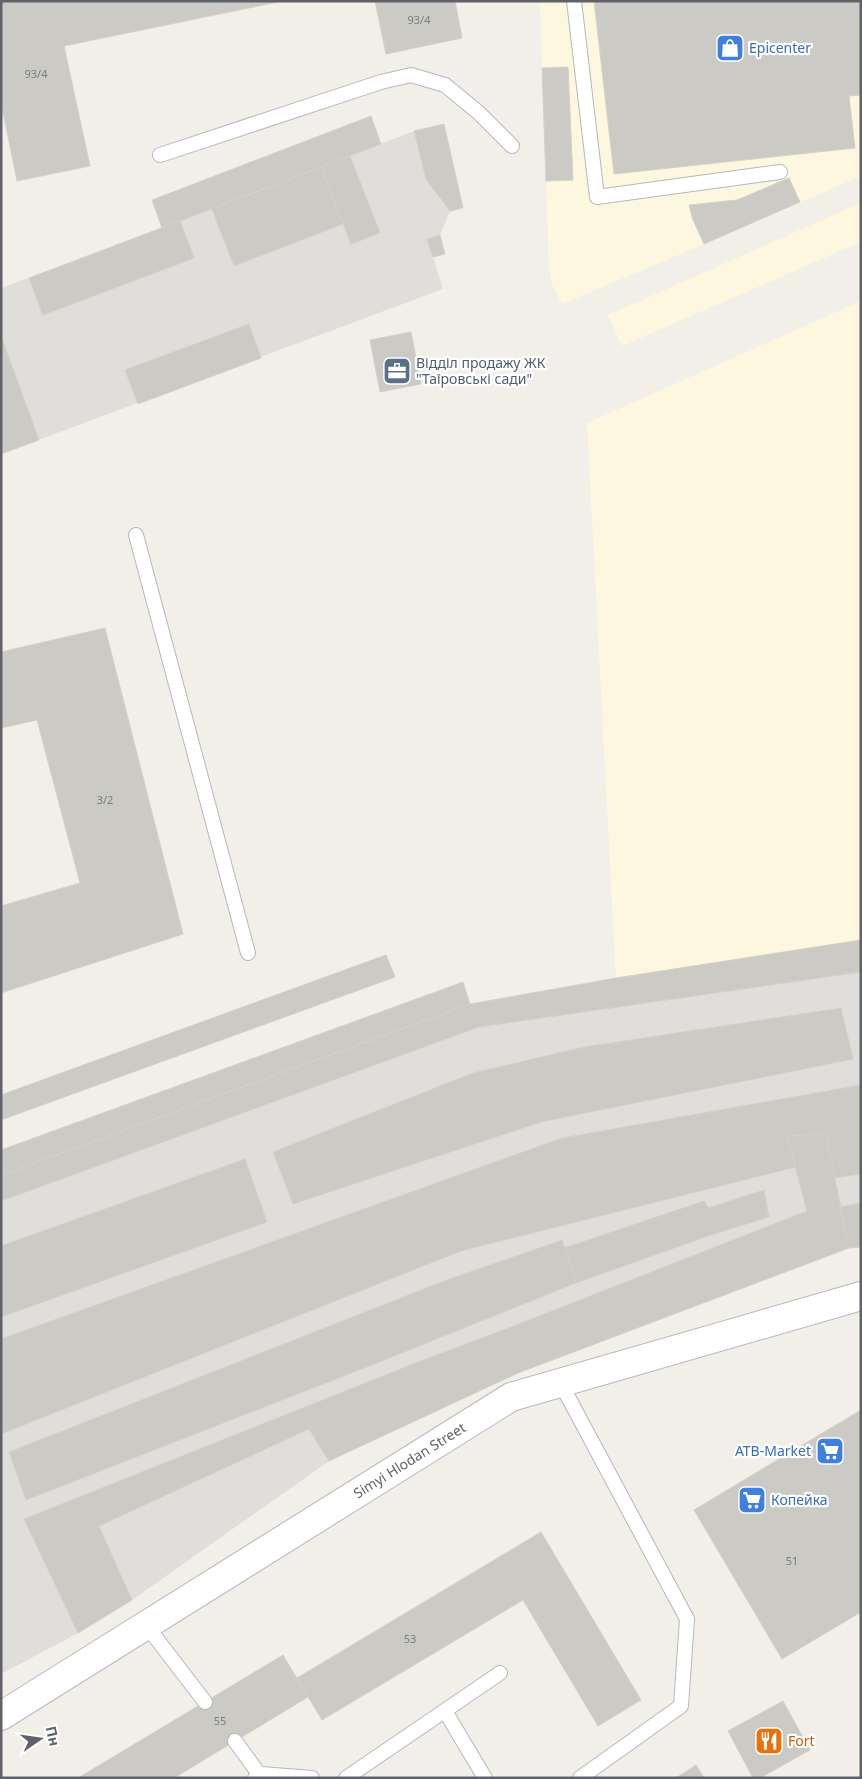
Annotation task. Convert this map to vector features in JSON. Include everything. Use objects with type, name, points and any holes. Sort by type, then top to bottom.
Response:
[{"type":"street","name":"Simyi Hlodan Street","points":[[1,1716],[511,1397],[861,1296]]},
{"type":"lane","points":[[574,1],[597,197],[780,172]]},
{"type":"lane","points":[[160,155],[381,82],[411,75],[445,85],[479,113],[512,146]]},
{"type":"lane","points":[[136,534],[248,953]]},
{"type":"lane","points":[[560,1382],[687,1619],[681,1706],[580,1778]]},
{"type":"lane","points":[[146,1625],[205,1702]]},
{"type":"lane","points":[[346,1778],[500,1673]]},
{"type":"lane","points":[[445,1711],[485,1778]]},
{"type":"lane","points":[[235,1741],[259,1777],[312,1778]]},
{"type":"shaded area","points":[[540,1],[861,1],[861,176],[562,304],[552,284],[549,269]]},
{"type":"shaded area","points":[[444,124],[463,208],[450,211],[440,235],[445,254],[433,257],[443,289],[1,454],[1,288],[414,131]]},
{"type":"shaded area","points":[[861,203],[861,242],[622,346],[608,315]]},
{"type":"shaded area","points":[[861,301],[861,940],[616,978],[587,423]]},
{"type":"shaded area","points":[[861,940],[861,1247],[849,1248],[808,1263],[518,1373],[329,1461],[132,1600],[78,1633],[1,1674],[1,1175],[616,978]]},
{"type":"building","points":[[1,1],[283,1],[64,46],[90,166],[17,181],[1,102]]},
{"type":"building","points":[[375,1],[455,1],[462,38],[386,54]]},
{"type":"building","name":"Epicenter","points":[[594,1],[861,1],[861,95],[849,96],[855,148],[614,174]]},
{"type":"building","points":[[568,67],[573,180],[546,181],[542,68]]},
{"type":"building","points":[[371,116],[381,144],[162,228],[152,200]]},
{"type":"building","points":[[444,124],[463,208],[450,211],[426,179],[414,131]]},
{"type":"building","points":[[350,156],[380,233],[351,244],[321,167]]},
{"type":"building","points":[[321,167],[343,224],[234,266],[212,209]]},
{"type":"building","points":[[789,178],[800,202],[704,244],[693,220],[689,205],[737,200]]},
{"type":"building","points":[[180,221],[194,258],[43,315],[29,278]]},
{"type":"building","points":[[440,235],[445,254],[433,257],[427,239]]},
{"type":"building","points":[[249,324],[261,358],[138,404],[125,370]]},
{"type":"building","name":"Відділ продажу ЖК \"Таїровські сади\"","points":[[411,332],[421,384],[380,392],[370,340]]},
{"type":"building","points":[[1,336],[39,440],[1,454]]},
{"type":"building","points":[[105,628],[183,934],[1,993],[1,906],[80,883],[37,720],[1,728],[1,652]]},
{"type":"building","points":[[861,940],[861,972],[479,1027],[1,1201],[1,1175],[470,1004],[616,978]]},
{"type":"building","points":[[386,955],[395,977],[1,1120],[1,1095]]},
{"type":"building","points":[[463,982],[470,1004],[1,1175],[1,1150]]},
{"type":"building","points":[[841,1008],[853,1059],[541,1122],[293,1204],[273,1152],[473,1073],[584,1047]]},
{"type":"building","points":[[861,1085],[861,1174],[834,1178],[826,1134],[787,1136],[796,1167],[461,1251],[1,1434],[1,1339],[562,1138]]},
{"type":"building","points":[[826,1134],[849,1248],[518,1373],[329,1461],[309,1429],[99,1526],[132,1600],[78,1633],[24,1519],[413,1364],[807,1211],[787,1136]]},
{"type":"building","points":[[245,1159],[267,1222],[1,1317],[1,1246]]},
{"type":"building","points":[[764,1190],[769,1217],[711,1235],[576,1283],[564,1248],[704,1201],[708,1208]]},
{"type":"building","points":[[861,1203],[861,1247],[849,1248],[840,1207]]},
{"type":"building","points":[[562,1240],[576,1283],[26,1500],[9,1452],[444,1281]]},
{"type":"building","points":[[861,1410],[861,1612],[782,1659],[694,1510]]},
{"type":"building","points":[[541,1532],[641,1700],[598,1726],[523,1600],[322,1720],[297,1678]]},
{"type":"building","points":[[283,1655],[308,1697],[174,1778],[78,1778]]},
{"type":"building","name":"Fort","points":[[783,1701],[810,1750],[760,1778],[753,1778],[728,1731]]},
{"type":"building","points":[[696,1765],[704,1778],[676,1778]]},
{"type":"place","name":"Epicenter","points":[[730,48]]},
{"type":"place","name":"Відділ продажу ЖК \"Таїровські сади\"","points":[[397,371]]},
{"type":"place","name":"ATB-Market","points":[[830,1451]]},
{"type":"place","name":"Копейка","points":[[752,1500]]},
{"type":"place","name":"Fort","points":[[769,1741]]}]
